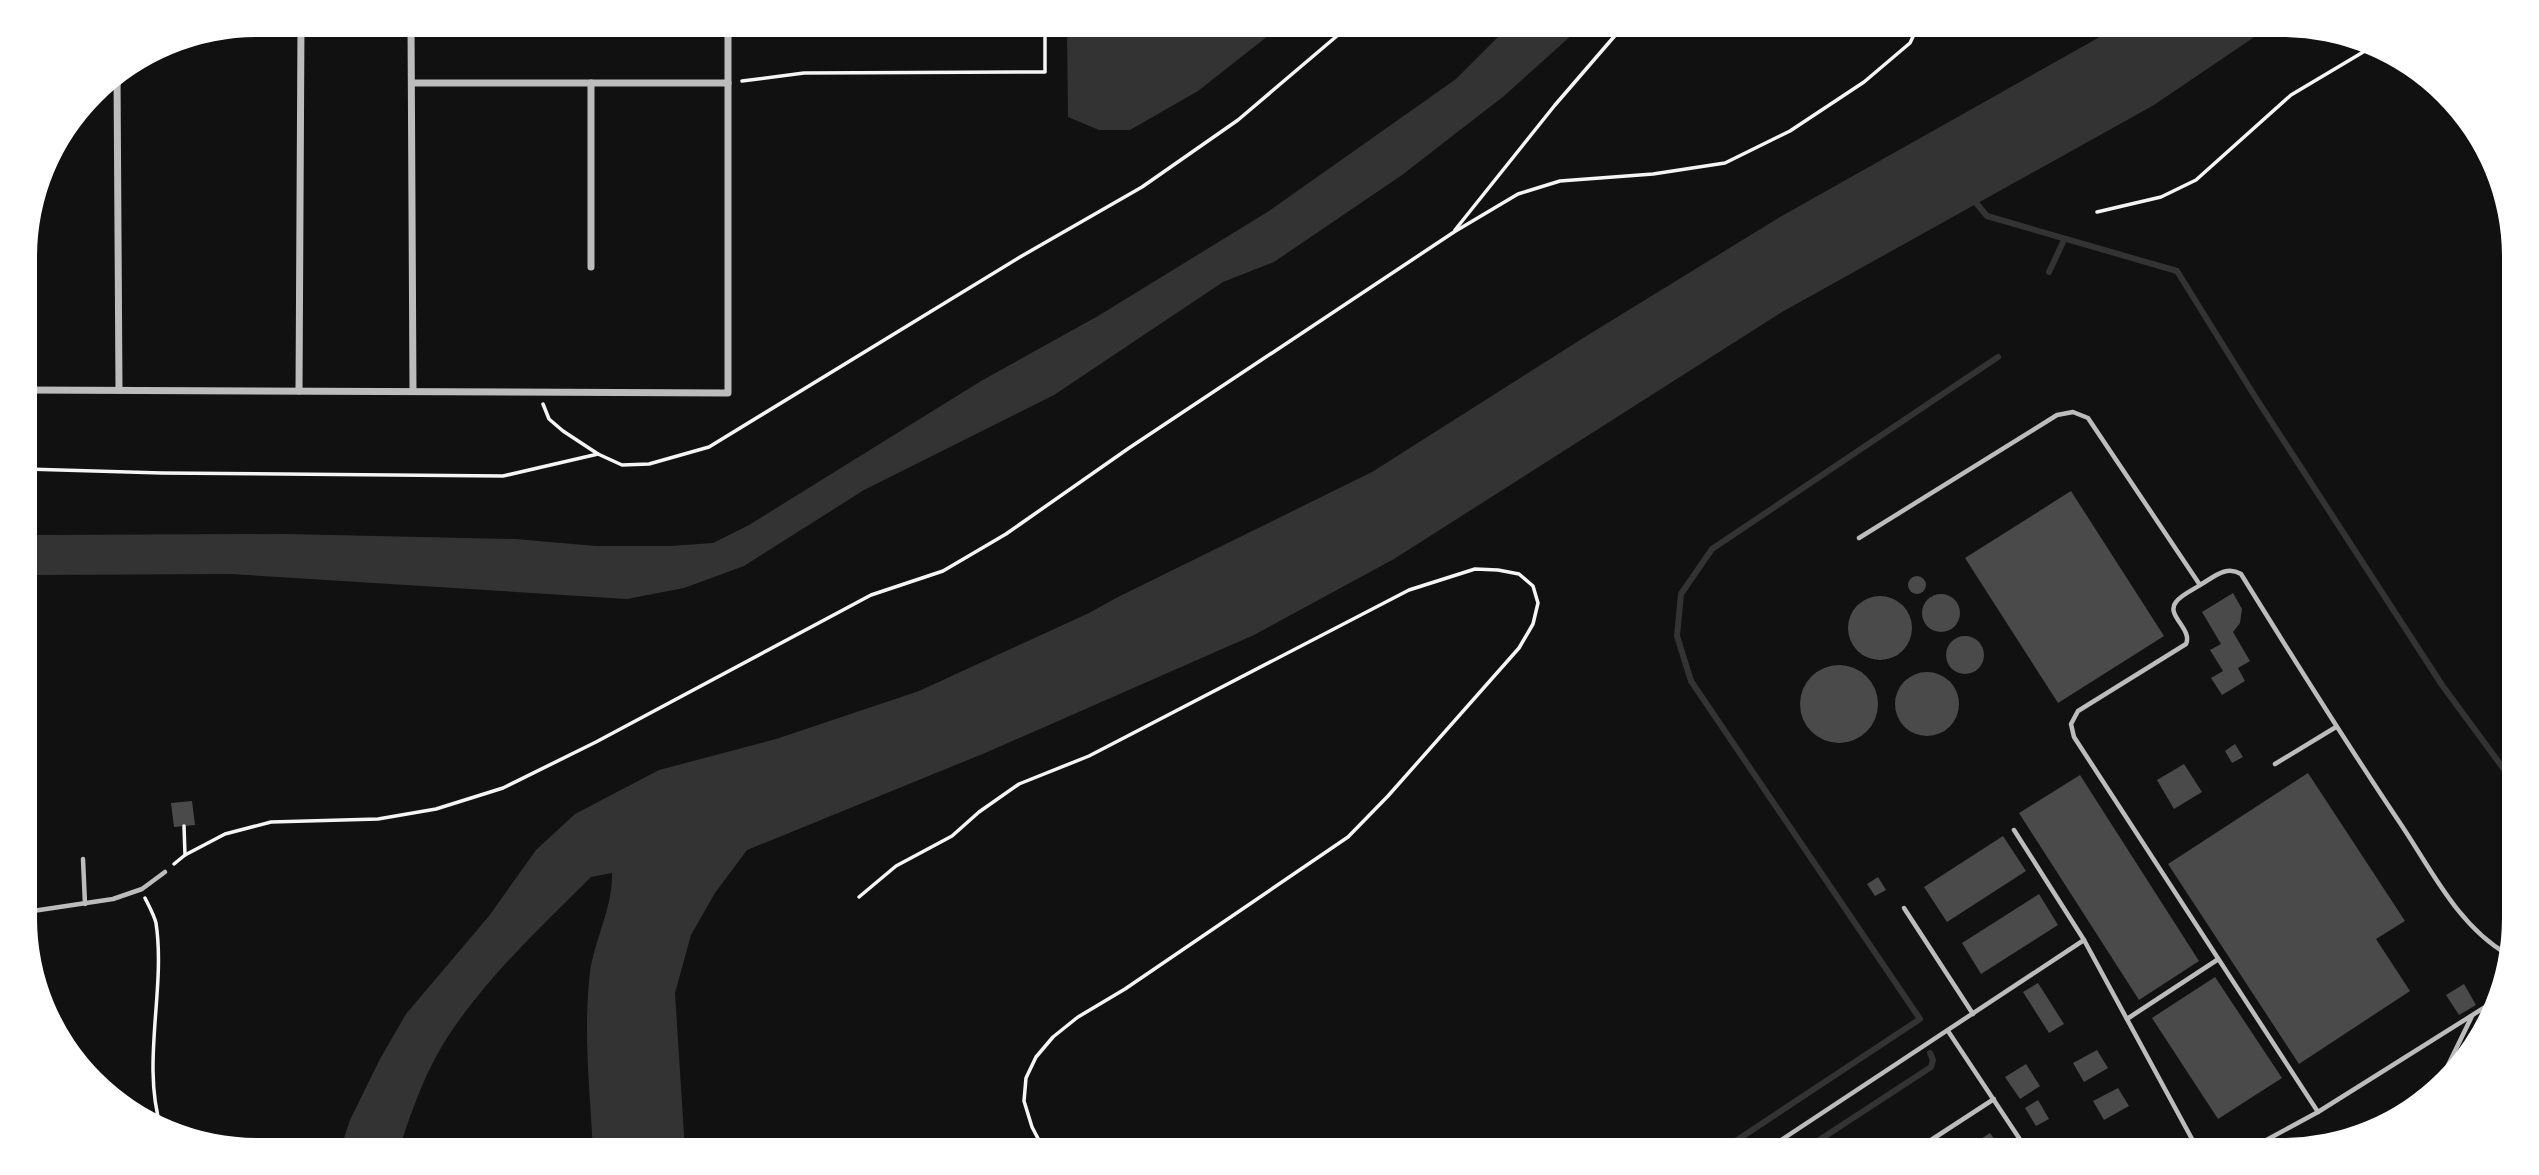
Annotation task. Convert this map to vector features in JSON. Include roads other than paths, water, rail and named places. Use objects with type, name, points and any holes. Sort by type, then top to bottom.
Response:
[{"type":"street","points":[[299,391],[301,37]]},
{"type":"street","points":[[411,37],[414,391]]},
{"type":"street","points":[[37,390],[729,393],[728,37]]},
{"type":"street","points":[[412,83],[728,83]]},
{"type":"street","points":[[591,83],[591,267]]},
{"type":"street","points":[[117,87],[119,390]]},
{"type":"lane","points":[[1859,538],[2057,415],[2073,412],[2088,418],[2200,585]]},
{"type":"lane","points":[[2318,1112],[2074,737],[2071,724],[2078,711],[2186,644],[2188,634],[2174,611],[2176,601],[2227,570],[2235,570],[2241,574],[2336,727],[2462,916],[2491,945],[2500,950]]},
{"type":"lane","points":[[2274,764],[2336,727]]},
{"type":"lane","points":[[2014,830],[2084,940],[2191,1138]]},
{"type":"lane","points":[[83,859],[85,904]]},
{"type":"lane","points":[[37,911],[113,899],[142,889],[165,872]]},
{"type":"lane","points":[[1904,908],[1973,1014]]},
{"type":"lane","points":[[1784,1138],[2084,940]]},
{"type":"lane","points":[[2127,1019],[2217,960]]},
{"type":"lane","points":[[2270,1138],[2318,1112],[2481,1010]]},
{"type":"lane","points":[[2451,1059],[2472,1016]]},
{"type":"lane","points":[[1948,1031],[2019,1138]]},
{"type":"lane","points":[[1934,1138],[1994,1099]]},
{"type":"waterway","points":[[1972,198],[1987,216],[2177,271],[2442,685],[2502,767]]},
{"type":"waterway","points":[[2049,272],[2064,240]]},
{"type":"waterway","points":[[1740,1138],[1920,1019],[1691,681],[1677,636],[1681,594],[1712,549],[1998,357]]},
{"type":"waterway","points":[[1822,1138],[1931,1067],[1933,1060],[1930,1053]]}]
